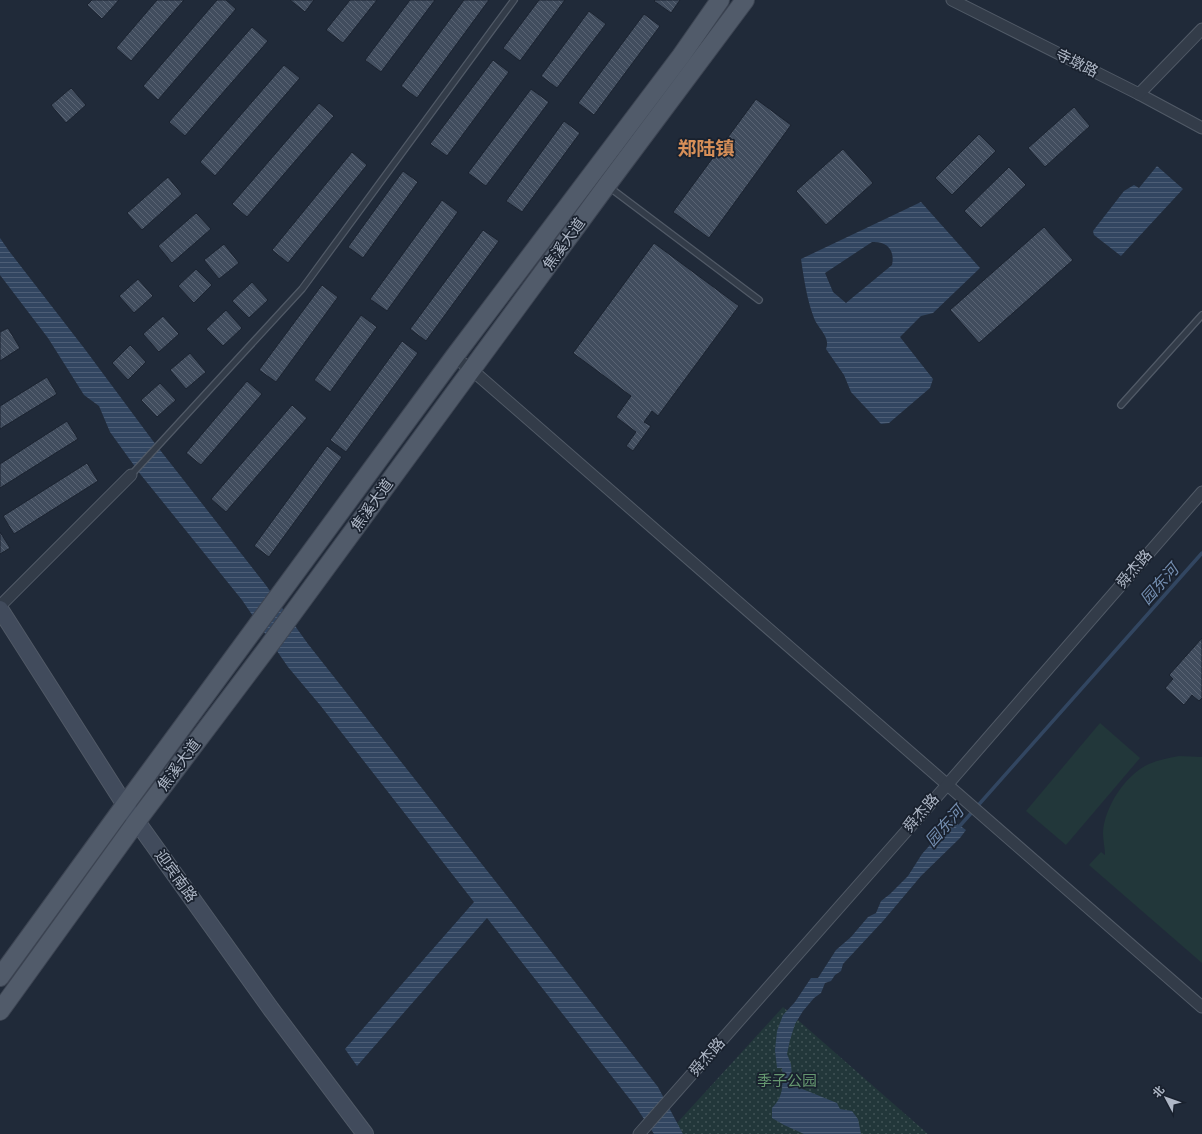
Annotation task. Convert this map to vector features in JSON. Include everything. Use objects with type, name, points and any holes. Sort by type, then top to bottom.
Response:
[{"type":"main road","name":"焦溪大道","points":[[0,977],[454,357],[681,56],[720,0]]},
{"type":"main road","name":"焦溪大道","points":[[0,1010],[137,821],[294,612],[607,185],[745,0]]},
{"type":"street","name":"寺墩路","points":[[952,0],[1139,94],[1202,128]]},
{"type":"street","points":[[1139,94],[1202,29]]},
{"type":"street","points":[[454,357],[472,370],[1202,1007]]},
{"type":"street","points":[[0,607],[131,475]]},
{"type":"street","name":"舜杰路","points":[[639,1134],[947,785],[1202,492]]},
{"type":"street","name":"迎宾南路","points":[[0,607],[125,805],[267,1002],[365,1134]]},
{"type":"lane","points":[[131,475],[302,289],[514,0]]},
{"type":"lane","points":[[607,185],[759,300]]},
{"type":"lane","points":[[1121,405],[1202,315]]},
{"type":"green space","points":[[1100,723],[1140,758],[1066,845],[1026,811]]},
{"type":"green space","points":[[1179,756],[1202,757],[1202,963],[1089,865],[1101,852],[1105,855],[1103,833],[1104,823],[1107,813],[1117,793],[1124,784],[1140,769],[1149,764]]},
{"type":"green space","name":"季子公园","points":[[783,1007],[928,1134],[667,1134]]},
{"type":"water","points":[[1157,166],[1183,189],[1121,256],[1094,235],[1093,231],[1124,191],[1134,185],[1139,188]]},
{"type":"water","points":[[921,202],[980,268],[933,313],[921,316],[900,337],[933,379],[930,388],[889,423],[881,424],[851,392],[844,375],[826,349],[827,341],[814,318],[809,304],[801,259]],"holes":[[[872,242],[878,242],[886,245],[891,251],[893,260],[892,265],[846,303],[833,292],[825,273]]]},
{"type":"water","points":[[0,238],[153,441],[265,584],[308,644],[658,1087],[683,1134],[654,1134],[636,1107],[487,918],[357,1066],[345,1049],[474,902],[320,705],[288,667],[242,600],[141,475],[110,432],[99,406],[84,395],[48,338],[0,275]]},
{"type":"water","points":[[952,820],[966,830],[960,838],[921,876],[883,921],[843,964],[841,971],[835,975],[831,981],[825,983],[821,993],[814,998],[803,1011],[795,1024],[790,1040],[787,1054],[791,1064],[792,1076],[800,1088],[837,1103],[840,1109],[852,1111],[858,1119],[861,1134],[804,1134],[784,1125],[772,1118],[772,1108],[779,1099],[782,1090],[782,1068],[777,1068],[775,1050],[777,1031],[783,1015],[795,1002],[811,978],[818,978],[836,950],[851,937],[868,917],[876,913],[881,901],[908,876],[922,854]]},
{"type":"building","points":[[92,0],[119,0],[102,19],[87,5]]},
{"type":"building","points":[[157,0],[184,0],[131,61],[116,48]]},
{"type":"building","points":[[217,0],[226,0],[236,9],[158,100],[143,86]]},
{"type":"building","points":[[290,0],[314,0],[305,12]]},
{"type":"building","points":[[350,0],[377,0],[343,43],[326,30]]},
{"type":"building","points":[[410,0],[435,0],[381,72],[365,60]]},
{"type":"building","points":[[464,0],[489,0],[417,98],[401,86]]},
{"type":"building","points":[[539,0],[565,0],[520,61],[503,48]]},
{"type":"building","points":[[680,0],[671,13],[654,1]]},
{"type":"building","points":[[589,11],[606,24],[557,88],[541,76]]},
{"type":"building","points":[[644,14],[660,26],[594,115],[578,103]]},
{"type":"building","points":[[252,27],[268,41],[185,136],[169,122]]},
{"type":"building","points":[[493,60],[509,72],[447,156],[430,144]]},
{"type":"building","points":[[284,65],[300,78],[215,176],[200,162]]},
{"type":"building","points":[[71,88],[86,105],[66,123],[51,105]]},
{"type":"building","points":[[531,89],[549,102],[486,186],[468,173]]},
{"type":"building","points":[[756,99],[791,125],[709,238],[673,212]]},
{"type":"building","points":[[319,103],[334,116],[247,217],[232,204]]},
{"type":"building","points":[[1074,107],[1090,126],[1045,167],[1028,148]]},
{"type":"building","points":[[564,121],[580,133],[522,212],[506,201]]},
{"type":"building","points":[[979,134],[996,151],[952,195],[935,178]]},
{"type":"building","points":[[843,149],[873,183],[826,225],[796,191]]},
{"type":"building","points":[[352,152],[367,165],[288,263],[272,250]]},
{"type":"building","points":[[1009,167],[1026,185],[981,228],[964,211]]},
{"type":"building","points":[[403,171],[418,182],[363,258],[348,247]]},
{"type":"building","points":[[168,177],[182,194],[142,230],[127,213]]},
{"type":"building","points":[[442,200],[458,212],[387,311],[370,299]]},
{"type":"building","points":[[196,213],[211,229],[172,263],[158,246]]},
{"type":"building","points":[[1044,227],[1073,260],[979,343],[950,310]]},
{"type":"building","points":[[483,230],[499,241],[426,341],[410,329]]},
{"type":"building","points":[[654,243],[739,306],[658,416],[652,411],[644,422],[651,426],[633,451],[626,446],[636,432],[616,417],[631,396],[573,353]]},
{"type":"building","points":[[224,244],[239,263],[219,279],[204,260]]},
{"type":"building","points":[[196,269],[212,285],[194,303],[178,286]]},
{"type":"building","points":[[138,279],[153,296],[134,313],[119,296]]},
{"type":"building","points":[[252,282],[268,300],[249,318],[232,301]]},
{"type":"building","points":[[322,285],[338,297],[276,382],[259,370]]},
{"type":"building","points":[[226,310],[242,328],[223,346],[206,329]]},
{"type":"building","points":[[361,315],[377,327],[330,392],[314,380]]},
{"type":"building","points":[[163,316],[179,334],[159,352],[143,334]]},
{"type":"building","points":[[8,328],[20,348],[0,361],[0,332]]},
{"type":"building","points":[[402,341],[418,353],[346,452],[330,440]]},
{"type":"building","points":[[130,345],[146,362],[128,380],[112,363]]},
{"type":"building","points":[[190,353],[206,372],[186,389],[170,370]]},
{"type":"building","points":[[47,377],[57,394],[0,429],[0,406]]},
{"type":"building","points":[[247,381],[262,394],[201,465],[186,453]]},
{"type":"building","points":[[160,383],[176,400],[157,417],[141,400]]},
{"type":"building","points":[[292,405],[307,418],[226,512],[211,499]]},
{"type":"building","points":[[67,421],[78,439],[0,488],[0,464]]},
{"type":"building","points":[[327,446],[342,457],[269,557],[254,546]]},
{"type":"building","points":[[87,463],[98,481],[14,534],[3,516]]},
{"type":"building","points":[[0,532],[10,548],[0,554]]},
{"type":"building","points":[[1202,638],[1202,698],[1199,701],[1192,695],[1184,705],[1165,688],[1173,679],[1169,675]]},
{"type":"waterway","name":"园东河","points":[[958,828],[1202,553]]},
{"type":"district","name":"郑陆镇","points":[[706,148]]}]
